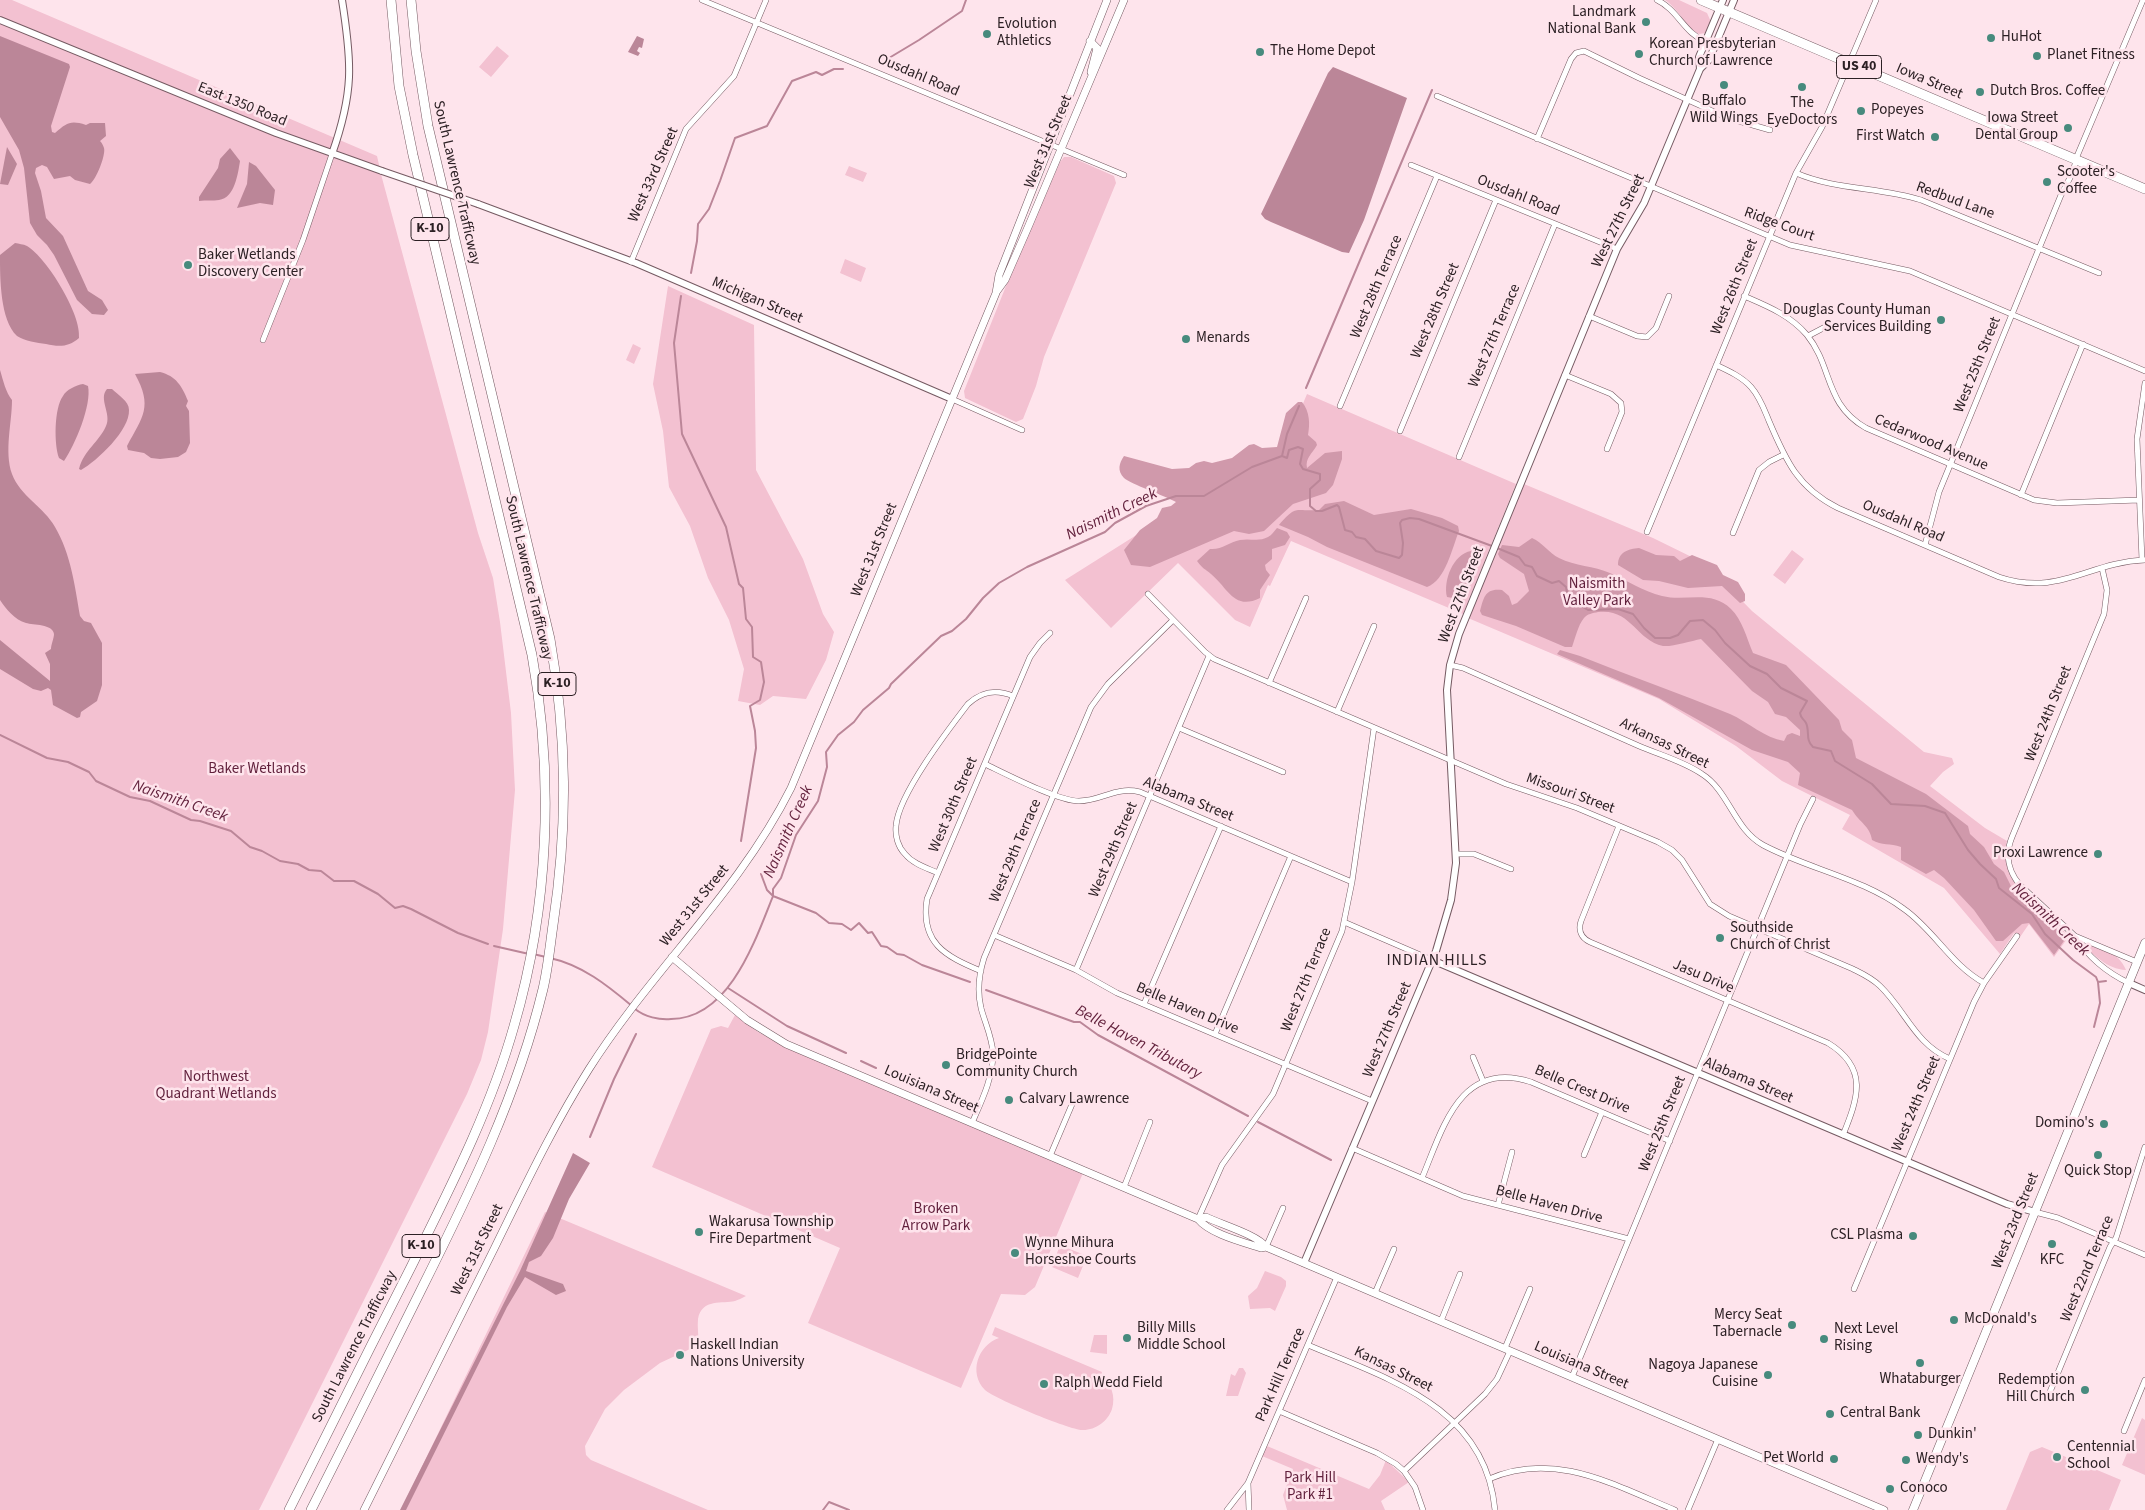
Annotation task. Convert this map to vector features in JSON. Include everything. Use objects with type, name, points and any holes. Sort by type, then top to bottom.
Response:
[{"type":"highway","name":"South Lawrence Trafficway","points":[[289,1510],[464,1160],[506,1054],[528,971],[536,922],[543,857],[546,790],[544,743],[537,683],[522,606],[413,156],[399,86],[391,0]]},
{"type":"highway","name":"South Lawrence Trafficway","points":[[311,1510],[486,1158],[516,1080],[546,977],[562,864],[565,808],[562,732],[554,666],[542,603],[428,126],[418,69],[412,0]]},
{"type":"highway","name":"Iowa Street","points":[[1701,0],[1721,4],[1729,12],[2145,190]]},
{"type":"main road","name":"West 31st Street","points":[[996,293],[999,275],[1107,0]]},
{"type":"main road","name":"West 31st Street","points":[[364,1510],[555,1128],[584,1078],[649,986],[747,864],[783,805],[996,293],[1005,280],[1124,0]]},
{"type":"main road","points":[[1089,84],[1097,48],[1090,41]]},
{"type":"main road","name":"West 23rd Street","points":[[1913,1510],[2129,983],[2141,964],[2145,943]]},
{"type":"main road","name":"Louisiana Street","points":[[672,957],[733,1009],[756,1026],[786,1044],[1198,1219],[1213,1230],[1261,1248],[1266,1247],[1884,1510]]},
{"type":"street","points":[[263,340],[302,240],[345,113],[350,74],[348,40],[342,0]]},
{"type":"street","name":"Ousdahl Road","points":[[702,0],[1124,174]]},
{"type":"street","name":"West 33rd Street","points":[[631,262],[686,130],[734,76],[766,0]]},
{"type":"street","points":[[1657,0],[1667,5],[1695,37],[1706,42]]},
{"type":"street","name":"West 27th Street","points":[[1304,1263],[1432,960],[1450,900],[1456,854],[1448,690],[1450,665],[1459,634],[1616,250],[1637,216],[1651,187],[1700,69],[1709,60],[1734,0]]},
{"type":"street","name":"West 26th Street","points":[[1648,532],[1796,173],[1822,127],[1876,0]]},
{"type":"street","name":"West 25th Street","points":[[1925,545],[1934,508],[1950,465],[2061,195],[2073,172],[2076,160],[2144,0]]},
{"type":"street","name":"West 27th Street","points":[[1700,69],[1699,58],[1721,4]]},
{"type":"street","name":"East 1350 Road","points":[[0,20],[276,133],[478,204]]},
{"type":"street","points":[[1537,138],[1571,59],[1576,53],[1584,51],[1728,118],[1770,130]]},
{"type":"street","name":"Ridge Court","points":[[1438,96],[1769,237],[1801,249],[1910,271],[2145,371]]},
{"type":"street","name":"Ousdahl Road","points":[[1411,165],[1616,250]]},
{"type":"street","name":"Redbud Lane","points":[[1796,173],[1818,182],[1895,193],[1916,198],[2100,273]]},
{"type":"street","name":"West 28th Terrace","points":[[1340,406],[1437,176]]},
{"type":"street","name":"West 28th Street","points":[[1400,431],[1496,200]]},
{"type":"street","name":"Michigan Street","points":[[478,204],[631,262],[1022,430]]},
{"type":"street","name":"West 27th Terrace","points":[[1459,457],[1555,224]]},
{"type":"street","points":[[1589,316],[1637,336],[1646,336],[1656,328],[1670,296]]},
{"type":"street","name":"Cedarwood Avenue","points":[[1744,296],[1782,313],[1808,336],[1819,354],[1834,396],[1842,408],[1866,428],[2034,500],[2048,503],[2139,500]]},
{"type":"street","points":[[1808,336],[1829,325]]},
{"type":"street","points":[[2021,495],[2083,344]]},
{"type":"street","name":"Ousdahl Road","points":[[1716,365],[1736,374],[1757,394],[1784,455],[1797,477],[1823,500],[1999,577],[2025,583],[2055,583],[2102,568],[2143,560]]},
{"type":"street","points":[[1565,375],[1615,396],[1621,403],[1622,412],[1607,448]]},
{"type":"street","points":[[2143,560],[2137,439],[2145,383]]},
{"type":"street","points":[[1733,533],[1760,470],[1769,462],[1784,455]]},
{"type":"street","name":"West 24th Street","points":[[2075,936],[2020,885],[2010,868],[2008,849],[2104,614],[2107,590],[2102,568]]},
{"type":"street","name":"Missouri Street","points":[[1148,594],[1209,656],[1451,761],[1506,784],[1577,808],[1658,842],[1672,850],[1682,860],[1714,908],[1853,969],[1873,980],[1885,991],[1925,1043],[1938,1054],[1950,1059]]},
{"type":"street","points":[[1269,683],[1306,598]]},
{"type":"street","name":"West 29th Terrace","points":[[972,1122],[990,1079],[991,1041],[980,999],[981,971],[994,935],[1087,715],[1108,684],[1173,620]]},
{"type":"street","points":[[1338,712],[1374,626]]},
{"type":"street","name":"West 30th Street","points":[[981,971],[945,954],[937,945],[930,933],[926,907],[927,899],[1030,657],[1050,633]]},
{"type":"street","name":"West 29th Street","points":[[1076,970],[1209,656]]},
{"type":"street","name":"Arkansas Street","points":[[1450,665],[1463,668],[1695,770],[1713,783],[1740,824],[1755,840],[1871,890],[1904,908],[1924,926],[1959,966],[1984,984]]},
{"type":"street","points":[[938,873],[916,863],[904,854],[897,840],[896,826],[900,811],[912,784],[968,704],[979,695],[992,691],[1004,692],[1013,696]]},
{"type":"street","points":[[1179,728],[1283,772]]},
{"type":"street","name":"West 27th Terrace","points":[[1198,1219],[1222,1164],[1267,1103],[1286,1064],[1344,922],[1352,882],[1374,728]]},
{"type":"street","name":"Alabama Street","points":[[985,764],[1067,800],[1086,800],[1115,791],[1126,790],[1150,796],[1352,882]]},
{"type":"street","name":"West 25th Street","points":[[1572,1377],[1804,814],[1813,799]]},
{"type":"street","points":[[1144,1004],[1220,826]]},
{"type":"street","name":"Jasu Drive","points":[[1619,826],[1581,921],[1580,929],[1583,937],[1590,942],[1828,1043],[1845,1058],[1854,1073],[1857,1089],[1854,1106],[1843,1135]]},
{"type":"street","points":[[1456,854],[1474,854],[1511,869]]},
{"type":"street","points":[[1215,1034],[1291,856]]},
{"type":"street","name":"Alabama Street","points":[[1344,922],[2007,1204],[2058,1218],[2145,1255]]},
{"type":"street","name":"Belle Haven Drive","points":[[994,935],[1076,970],[1113,991],[1372,1101]]},
{"type":"street","name":"West 24th Street","points":[[1854,1289],[1906,1162],[1984,984],[2017,936]]},
{"type":"street","points":[[2075,936],[2141,964]]},
{"type":"street","points":[[2075,936],[2080,944],[2104,969],[2145,990]]},
{"type":"street","points":[[1422,1178],[1452,1108],[1470,1088],[1482,1081],[1473,1057]]},
{"type":"street","name":"Belle Crest Drive","points":[[1482,1081],[1501,1077],[1523,1079],[1670,1141]]},
{"type":"street","points":[[1050,1156],[1073,1102]]},
{"type":"street","points":[[1584,1154],[1602,1112]]},
{"type":"street","points":[[1124,1187],[1150,1122]]},
{"type":"street","name":"West 22nd Terrace","points":[[2047,1399],[2114,1242],[2145,1147]]},
{"type":"street","name":"Belle Haven Drive","points":[[1352,1148],[1463,1196],[1629,1239]]},
{"type":"street","points":[[1498,1205],[1512,1152]]},
{"type":"street","points":[[1266,1247],[1283,1208]]},
{"type":"street","points":[[1375,1293],[1394,1249]]},
{"type":"street","points":[[1441,1321],[1460,1274]]},
{"type":"street","name":"Park Hill Terrace","points":[[1228,1510],[1248,1483],[1337,1277]]},
{"type":"street","points":[[1404,1470],[1491,1387],[1501,1371],[1530,1289]]},
{"type":"street","name":"Kansas Street","points":[[1308,1345],[1411,1390],[1433,1403],[1455,1422],[1474,1447],[1489,1479],[1495,1510]]},
{"type":"street","points":[[2124,1431],[2145,1380]]},
{"type":"street","points":[[1279,1411],[1377,1453],[1404,1470],[1419,1495],[1423,1510]]},
{"type":"street","points":[[1688,1510],[1718,1439]]},
{"type":"street","points":[[1489,1479],[1501,1473],[1529,1468],[1573,1470],[1601,1479],[1674,1510]]},
{"type":"street","name":"Park Hill Terrace","points":[[1248,1483],[1249,1510]]},
{"type":"green space","name":"Baker Wetlands","points":[[0,0],[12,0],[377,156],[478,533],[493,578],[511,713],[515,790],[503,929],[488,1032],[481,1060],[467,1094],[259,1510],[0,1510]]},
{"type":"green space","points":[[1665,0],[1679,0],[1707,13],[1711,22],[1706,33],[1699,34],[1694,31]]},
{"type":"green space","points":[[497,46],[509,56],[491,77],[479,67]]},
{"type":"green space","points":[[1064,157],[1071,157],[1114,176],[1116,183],[1044,357],[1036,386],[1023,419],[1016,422],[965,398],[964,391],[1006,286],[1060,162]]},
{"type":"green space","points":[[849,166],[867,173],[863,182],[845,175]]},
{"type":"green space","points":[[845,259],[866,268],[861,282],[840,273]]},
{"type":"green space","points":[[668,286],[754,325],[756,470],[803,559],[823,614],[834,632],[826,660],[806,699],[773,696],[760,705],[738,701],[744,669],[729,620],[708,578],[690,526],[669,487],[663,431],[653,384]]},
{"type":"green space","points":[[633,344],[641,348],[634,364],[626,360]]},
{"type":"green space","points":[[1307,394],[1516,484],[1463,614],[1291,541],[1270,586],[1268,585],[1250,627],[1235,620],[1178,563],[1111,628],[1065,580],[1192,500],[1252,525]]},
{"type":"green space","points":[[1298,402],[1302,402],[1307,410],[1309,422],[1308,435],[1317,445],[1308,459],[1307,468],[1325,453],[1342,451],[1342,459],[1333,485],[1326,493],[1293,504],[1264,531],[1249,534],[1234,531],[1150,567],[1131,565],[1124,550],[1140,530],[1157,518],[1162,508],[1171,506],[1176,502],[1124,478],[1120,473],[1120,467],[1124,456],[1172,469],[1189,468],[1196,463],[1204,461],[1212,463],[1232,458],[1249,445],[1254,444],[1262,448],[1277,447],[1286,413]]},
{"type":"green space","name":"Naismith Valley Park","points":[[1524,484],[1653,538],[1706,564],[1752,611],[1924,752],[1952,758],[1954,764],[1943,772],[1930,786],[1985,828],[2007,841],[2005,856],[2008,870],[2015,883],[2035,906],[2069,936],[2054,957],[2029,924],[2020,937],[2014,933],[2000,954],[1944,888],[1842,829],[1850,815],[1782,781],[1736,746],[1659,699],[1468,618]]},
{"type":"green space","points":[[1344,501],[1374,515],[1411,509],[1442,518],[1458,526],[1459,531],[1451,554],[1439,578],[1427,587],[1327,547],[1279,525],[1289,514],[1297,510],[1319,510],[1325,504]]},
{"type":"green space","points":[[1277,528],[1287,532],[1290,537],[1285,545],[1272,549],[1272,559],[1265,565],[1270,575],[1260,590],[1260,598],[1244,602],[1238,600],[1197,561],[1210,549],[1240,540],[1265,538],[1271,535]]},
{"type":"green space","points":[[1532,538],[1559,558],[1604,571],[1655,594],[1671,597],[1715,599],[1731,609],[1741,624],[1753,653],[1786,665],[1839,720],[1842,730],[1852,740],[1856,758],[1926,794],[1968,826],[1970,834],[1984,847],[1994,864],[2004,872],[2011,886],[2066,938],[2054,955],[2029,923],[2022,924],[2003,941],[1996,941],[1974,910],[1944,878],[1934,870],[1926,874],[1901,860],[1901,847],[1872,840],[1867,828],[1852,810],[1798,785],[1800,773],[1788,762],[1752,750],[1659,698],[1557,654],[1560,650],[1580,656],[1693,699],[1730,714],[1777,739],[1784,741],[1787,735],[1792,733],[1800,736],[1800,730],[1786,717],[1775,714],[1768,702],[1752,691],[1701,639],[1663,646],[1646,638],[1626,619],[1609,612],[1598,612],[1585,617],[1578,628],[1572,647],[1565,647],[1516,626],[1482,615],[1480,611],[1484,598],[1492,590],[1502,590],[1509,596],[1512,605],[1517,603],[1529,591],[1524,574],[1500,558],[1498,554],[1502,545],[1519,547]]},
{"type":"green space","points":[[1639,548],[1656,555],[1674,556],[1680,561],[1692,555],[1717,565],[1723,575],[1738,582],[1745,594],[1745,601],[1740,603],[1722,586],[1688,588],[1659,581],[1643,580],[1618,565],[1618,561],[1624,552]]},
{"type":"green space","points":[[1792,550],[1804,559],[1785,584],[1773,575]]},
{"type":"green space","points":[[1471,551],[1474,556],[1473,573],[1469,590],[1464,600],[1447,597],[1448,576],[1454,563],[1459,557]]},
{"type":"green space","points":[[2081,940],[2101,947],[2113,954],[2126,970],[2113,967],[2101,961]]},
{"type":"green space","name":"Broken Arrow Park","points":[[735,1015],[758,1032],[791,1050],[1083,1173],[1035,1287],[1025,1295],[1001,1294],[961,1388],[808,1323],[840,1248],[652,1167],[711,1029],[721,1026],[728,1028]]},
{"type":"green space","points":[[545,1212],[746,1296],[735,1301],[714,1303],[704,1308],[700,1312],[698,1319],[698,1343],[688,1350],[660,1363],[624,1390],[605,1409],[585,1446],[586,1455],[591,1460],[708,1510],[401,1510]]},
{"type":"green space","points":[[1060,1245],[1087,1256],[1078,1278],[1052,1267]]},
{"type":"green space","points":[[1265,1271],[1286,1281],[1286,1286],[1275,1311],[1270,1308],[1250,1309],[1248,1296],[1257,1288]]},
{"type":"green space","points":[[995,1327],[1102,1372],[1101,1375],[1110,1386],[1113,1395],[1112,1409],[1108,1417],[1101,1424],[1088,1430],[1076,1429],[1049,1420],[985,1390],[977,1376],[976,1368],[981,1353],[999,1338],[992,1335]]},
{"type":"green space","points":[[1094,1335],[1107,1335],[1107,1354],[1090,1352]]},
{"type":"green space","points":[[1239,1368],[1243,1368],[1246,1373],[1238,1396],[1226,1396],[1231,1374],[1235,1376]]},
{"type":"green space","points":[[2142,1418],[2145,1420],[2145,1475],[2122,1465]]},
{"type":"green space","name":"Park Hill Park #1","points":[[1267,1446],[1369,1489],[1380,1475],[1386,1460],[1409,1482],[1381,1501],[1385,1510],[1287,1510],[1283,1495],[1293,1469],[1262,1456]]},
{"type":"green space","points":[[2042,1447],[2121,1480],[2109,1510],[2006,1510],[2030,1452]]},
{"type":"shaded area","points":[[0,36],[69,64],[70,67],[51,126],[52,132],[55,133],[72,123],[86,125],[90,123],[105,123],[106,136],[100,141],[104,148],[104,156],[98,173],[90,184],[75,180],[70,176],[54,179],[47,167],[42,165],[36,168],[35,173],[41,191],[46,218],[63,236],[88,291],[102,300],[108,310],[104,315],[92,314],[77,300],[54,255],[37,235],[30,223],[24,168],[19,150],[0,117]]},
{"type":"shaded area","points":[[637,36],[644,39],[642,48],[639,47],[637,51],[640,53],[638,56],[628,52]]},
{"type":"shaded area","points":[[1333,67],[1407,98],[1364,220],[1349,253],[1342,252],[1271,222],[1261,214],[1328,73]]},
{"type":"shaded area","points":[[7,147],[17,164],[8,185],[0,184]]},
{"type":"shaded area","points":[[230,148],[240,161],[237,178],[232,190],[224,198],[199,201],[199,197],[218,168],[220,159]]},
{"type":"shaded area","points":[[249,162],[256,166],[275,190],[273,205],[260,203],[237,208],[247,184]]},
{"type":"shaded area","points":[[15,243],[27,246],[35,252],[62,288],[75,316],[78,328],[79,338],[68,345],[51,345],[24,339],[17,336],[11,329],[2,298],[0,255]]},
{"type":"shaded area","points":[[0,370],[6,390],[12,400],[8,447],[12,474],[21,489],[45,513],[55,527],[69,559],[80,616],[84,621],[91,623],[102,643],[102,685],[97,701],[81,712],[80,717],[77,718],[53,705],[51,690],[48,688],[41,691],[33,689],[0,669],[0,640],[50,681],[50,664],[45,653],[51,649],[54,634],[50,628],[26,623],[18,619],[0,600]]},
{"type":"shaded area","points":[[160,372],[174,379],[181,386],[186,396],[188,401],[186,406],[189,411],[190,443],[186,452],[178,457],[160,459],[128,450],[127,446],[138,427],[145,403],[144,395],[135,374]]},
{"type":"shaded area","points":[[83,384],[88,386],[89,394],[85,414],[73,445],[64,461],[59,458],[57,452],[56,417],[60,402],[66,392]]},
{"type":"shaded area","points":[[107,389],[112,389],[125,401],[129,407],[128,418],[124,427],[111,444],[95,460],[81,470],[79,469],[81,462],[106,426],[107,417],[104,397]]},
{"type":"shaded area","points":[[573,1153],[590,1163],[569,1199],[553,1238],[541,1256],[529,1262],[526,1271],[563,1284],[566,1291],[556,1295],[525,1277],[507,1307],[406,1510],[400,1510],[520,1271]]},
{"type":"waterway","points":[[879,64],[962,11],[966,0]]},
{"type":"waterway","points":[[691,273],[698,224],[709,209],[735,138],[767,126],[792,81],[816,72],[822,75],[834,69],[843,69]]},
{"type":"waterway","points":[[1306,388],[1432,90]]},
{"type":"waterway","points":[[681,296],[674,343],[682,434],[726,527],[739,584],[743,588],[746,619],[752,627],[753,657],[761,662],[764,682],[760,700],[750,706],[756,748],[741,841]]},
{"type":"waterway","points":[[1282,456],[1287,434],[1299,406]]},
{"type":"waterway","name":"Naismith Creek","points":[[635,1009],[648,1016],[662,1019],[691,1016],[709,1006],[724,992],[748,955],[773,896],[773,889],[781,878],[796,835],[818,801],[827,767],[826,752],[838,735],[854,722],[863,710],[889,688],[941,636],[952,631],[966,619],[983,598],[999,583],[1027,567],[1105,532],[1115,523],[1146,506],[1176,496],[1204,496],[1252,467],[1282,456],[1287,458],[1289,450],[1298,447],[1303,449],[1300,464],[1303,469],[1320,474],[1320,480],[1310,489],[1310,506],[1316,511],[1322,511],[1337,505],[1345,530],[1352,532],[1356,537],[1365,539],[1376,551],[1399,558],[1402,555],[1403,543],[1400,523],[1402,520],[1410,518],[1419,519],[1492,546]]},
{"type":"waterway","name":"Naismith Creek","points":[[1497,548],[1519,557],[1525,565],[1532,567],[1537,576],[1552,583],[1559,581],[1566,587],[1568,598],[1588,610],[1618,609],[1633,614],[1655,638],[1670,638],[1678,635],[1690,621],[1703,620],[1750,666],[1767,674],[1781,688],[1807,701],[1800,713],[1806,723],[1808,738],[1813,747],[1831,751],[1835,761],[1872,784],[1891,804],[1925,806],[1945,813],[1968,850],[1996,879],[1999,888],[2032,914],[2045,934],[2073,960],[2096,977],[2098,982],[2106,981]]},
{"type":"waterway","name":"Naismith Creek","points":[[0,735],[47,758],[68,762],[89,772],[96,781],[130,797],[150,801],[191,820],[231,831],[250,847],[280,861],[298,864],[309,870],[321,871],[334,881],[354,881],[378,894],[395,908],[403,906],[411,909],[458,933],[488,944]]},
{"type":"waterway","name":"Belle Haven Tributary","points":[[761,874],[767,890],[773,896],[816,913],[829,923],[842,924],[851,930],[859,923],[868,933],[872,932],[881,946],[887,947],[897,954],[904,955],[922,965],[970,982]]},
{"type":"waterway","name":"Naismith Creek","points":[[494,946],[529,954]]},
{"type":"waterway","name":"Naismith Creek","points":[[533,954],[546,957]]},
{"type":"waterway","name":"Naismith Creek","points":[[550,958],[573,966],[604,983],[632,1006]]},
{"type":"waterway","points":[[2094,1027],[2100,1003],[2098,982]]},
{"type":"waterway","points":[[728,988],[787,1026],[846,1053]]},
{"type":"waterway","name":"Belle Haven Tributary","points":[[986,990],[1074,1022],[1080,1022],[1098,1035],[1248,1116]]},
{"type":"waterway","points":[[590,1137],[614,1079],[636,1034]]},
{"type":"waterway","points":[[861,1061],[876,1068]]},
{"type":"waterway","name":"Belle Haven Tributary","points":[[1258,1122],[1331,1160]]},
{"type":"waterway","points":[[823,1510],[829,1502],[849,1510]]},
{"type":"place","name":"Landmark National Bank","points":[[1646,22]]},
{"type":"place","name":"Evolution Athletics","points":[[987,34]]},
{"type":"place","name":"HuHot","points":[[1991,38]]},
{"type":"place","name":"The Home Depot","points":[[1260,52]]},
{"type":"place","name":"Korean Presbyterian Church of Lawrence","points":[[1639,54]]},
{"type":"place","name":"Planet Fitness","points":[[2037,56]]},
{"type":"place","name":"Buffalo Wild Wings","points":[[1724,85]]},
{"type":"place","name":"The EyeDoctors","points":[[1802,87]]},
{"type":"place","name":"Dutch Bros. Coffee","points":[[1980,92]]},
{"type":"place","name":"Popeyes","points":[[1861,111]]},
{"type":"place","name":"Iowa Street Dental Group","points":[[2068,128]]},
{"type":"place","name":"First Watch","points":[[1935,137]]},
{"type":"place","name":"Scooter's Coffee","points":[[2047,182]]},
{"type":"place","name":"Baker Wetlands Discovery Center","points":[[188,265]]},
{"type":"place","name":"Douglas County Human Services Building","points":[[1941,320]]},
{"type":"place","name":"Menards","points":[[1186,339]]},
{"type":"place","name":"Proxi Lawrence","points":[[2098,854]]},
{"type":"place","name":"Southside Church of Christ","points":[[1720,938]]},
{"type":"place","name":"BridgePointe Community Church","points":[[946,1065]]},
{"type":"place","name":"Calvary Lawrence","points":[[1009,1100]]},
{"type":"place","name":"Domino's","points":[[2104,1124]]},
{"type":"place","name":"Quick Stop","points":[[2098,1155]]},
{"type":"place","name":"Wakarusa Township Fire Department","points":[[699,1232]]},
{"type":"place","name":"CSL Plasma","points":[[1913,1236]]},
{"type":"place","name":"KFC","points":[[2052,1244]]},
{"type":"place","name":"Wynne Mihura Horseshoe Courts","points":[[1015,1253]]},
{"type":"place","name":"McDonald's","points":[[1954,1320]]},
{"type":"place","name":"Mercy Seat Tabernacle","points":[[1792,1325]]},
{"type":"place","name":"Billy Mills Middle School","points":[[1127,1338]]},
{"type":"place","name":"Next Level Rising","points":[[1824,1339]]},
{"type":"place","name":"Haskell Indian Nations University","points":[[680,1355]]},
{"type":"place","name":"Whataburger","points":[[1920,1363]]},
{"type":"place","name":"Nagoya Japanese Cuisine","points":[[1768,1375]]},
{"type":"place","name":"Ralph Wedd Field","points":[[1044,1384]]},
{"type":"place","name":"Redemption Hill Church","points":[[2085,1390]]},
{"type":"place","name":"Central Bank","points":[[1830,1414]]},
{"type":"place","name":"Dunkin'","points":[[1918,1435]]},
{"type":"place","name":"Centennial School","points":[[2057,1457]]},
{"type":"place","name":"Pet World","points":[[1834,1459]]},
{"type":"place","name":"Wendy's","points":[[1906,1460]]},
{"type":"place","name":"Conoco","points":[[1890,1489]]},
{"type":"district","name":"INDIAN HILLS","points":[[1437,961]]},
{"type":"park label","name":"Northwest Quadrant Wetlands","points":[[216,1086]]}]
